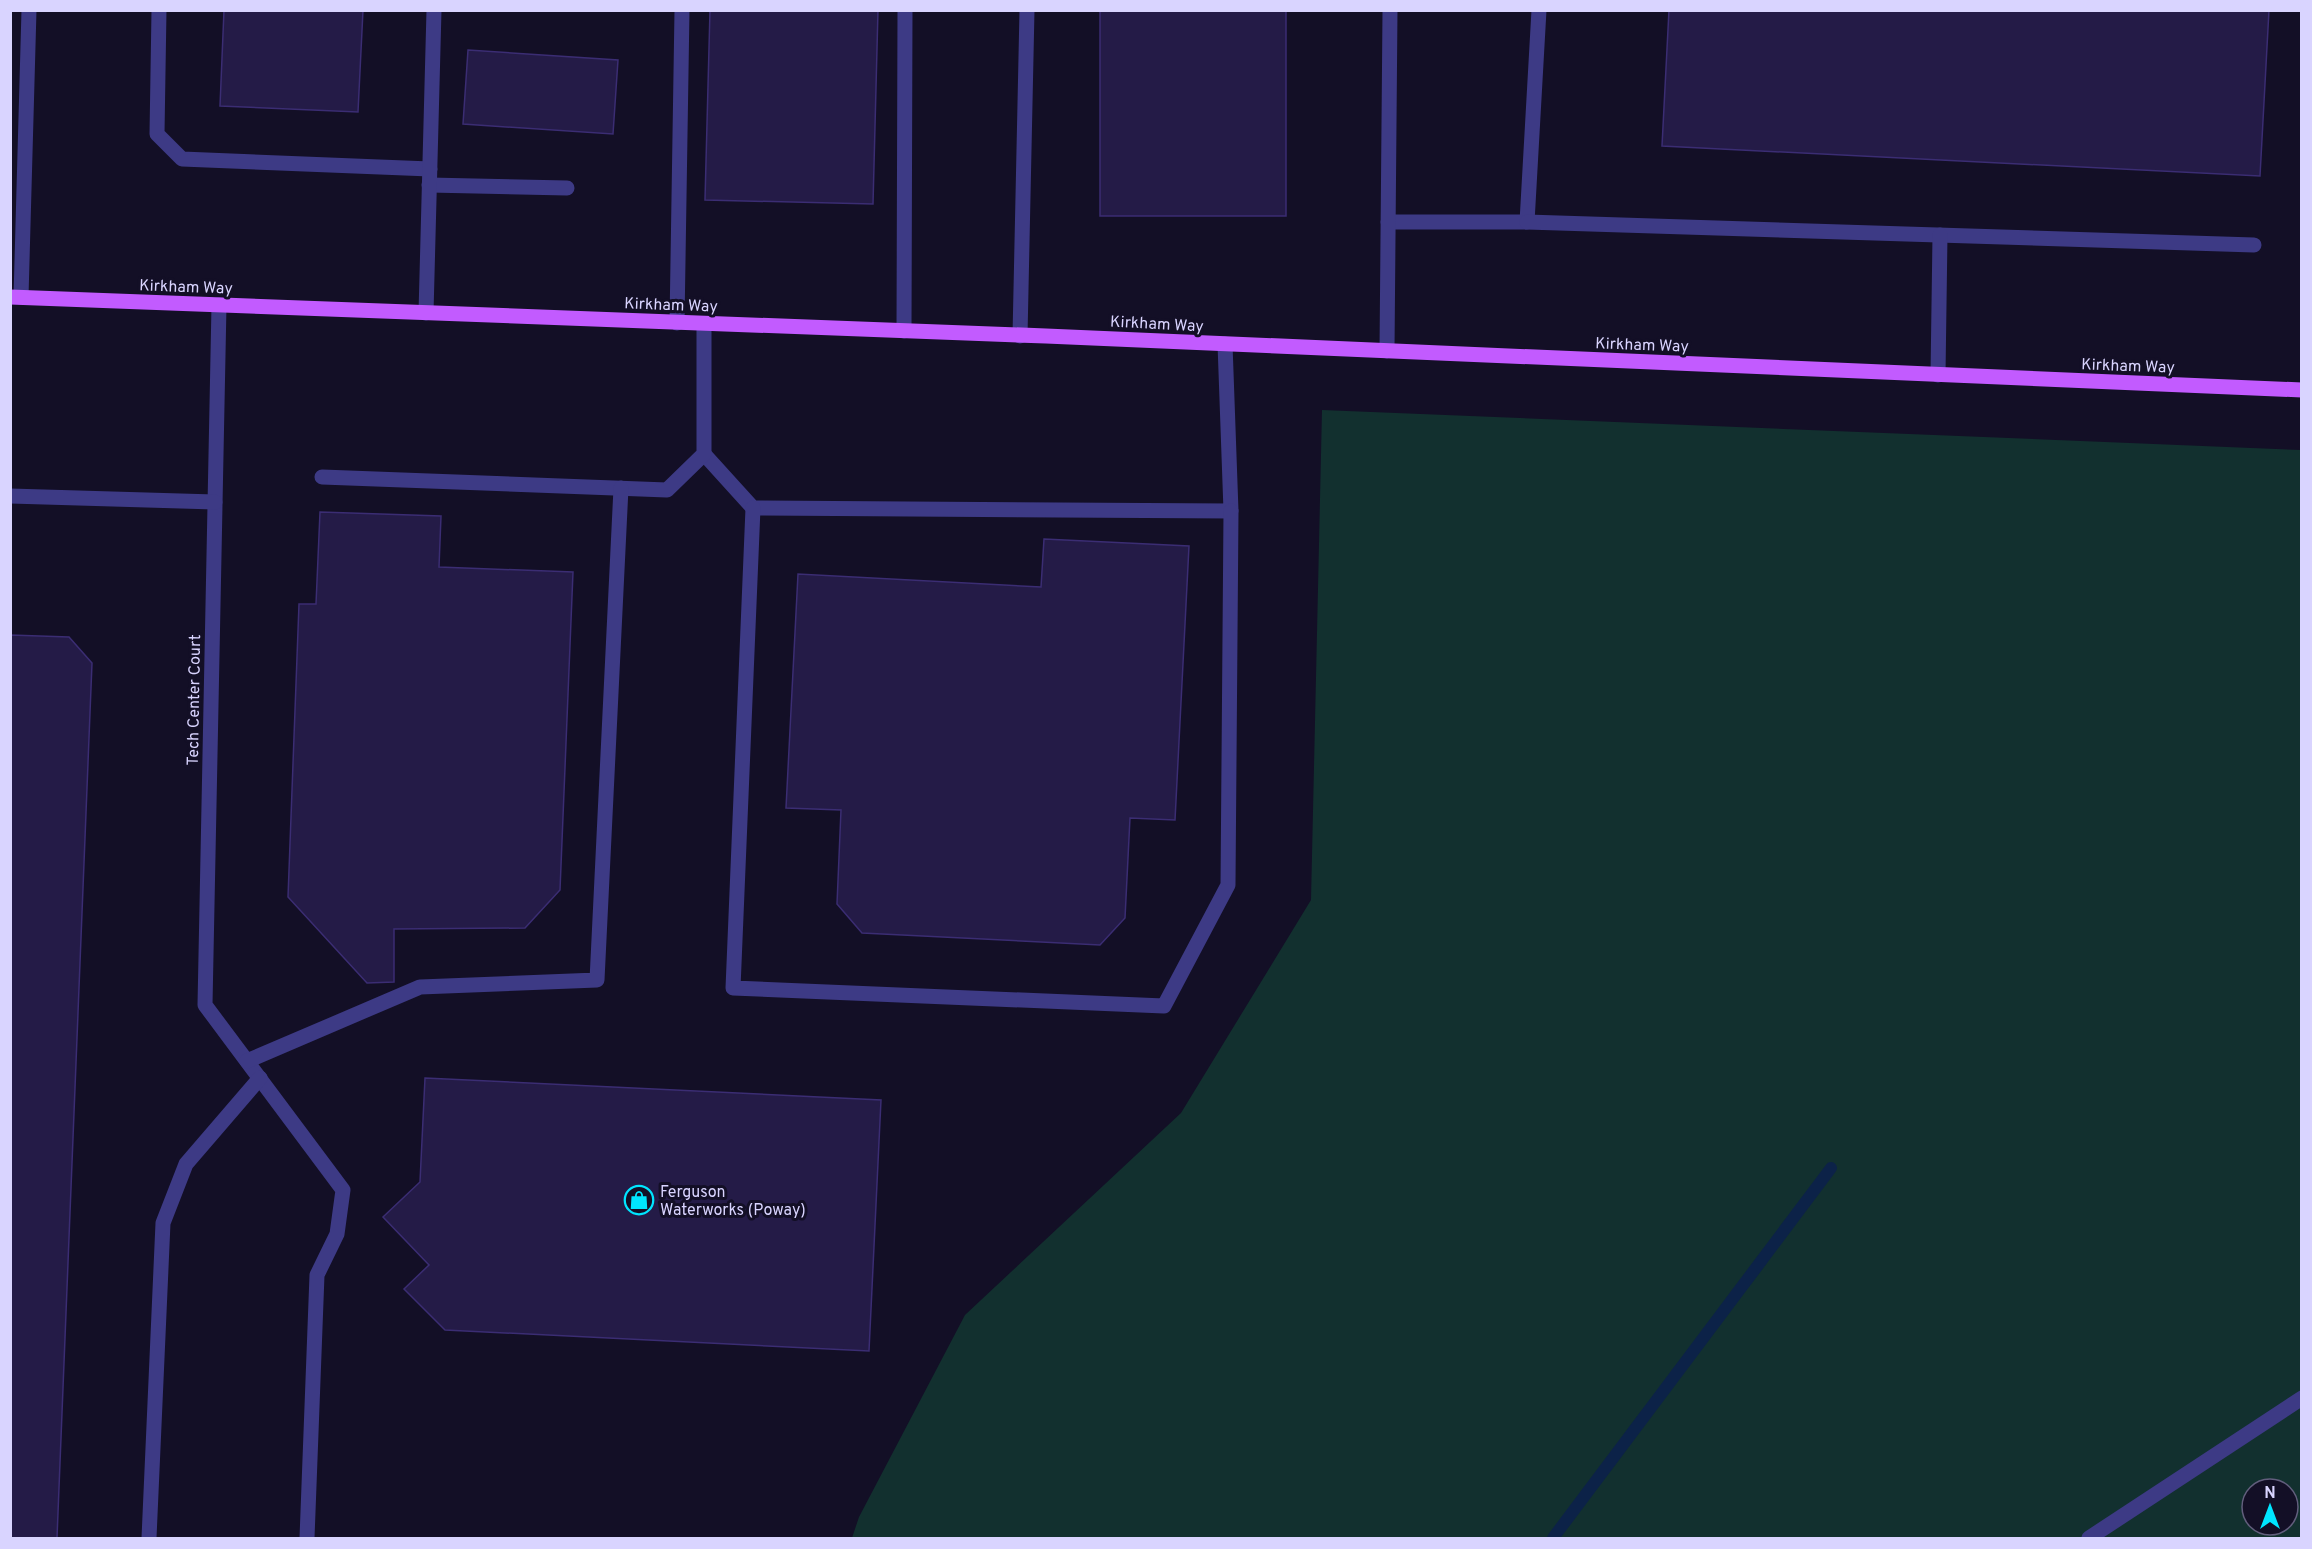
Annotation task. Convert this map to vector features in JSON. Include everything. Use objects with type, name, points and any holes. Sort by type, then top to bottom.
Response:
[{"type":"main road","name":"Kirkham Way","points":[[16,297],[1225,344],[2301,390]]},
{"type":"street","points":[[16,297],[28,10]]},
{"type":"street","points":[[159,10],[157,134],[182,159],[430,169]]},
{"type":"street","points":[[426,313],[434,10]]},
{"type":"street","points":[[676,323],[682,10]]},
{"type":"street","points":[[904,331],[905,10]]},
{"type":"street","points":[[1020,336],[1027,10]]},
{"type":"street","points":[[1386,351],[1390,10]]},
{"type":"street","points":[[1527,222],[1539,10]]},
{"type":"street","points":[[429,185],[567,189]]},
{"type":"street","points":[[1388,222],[1527,222],[2254,244]]},
{"type":"street","points":[[1938,375],[1940,235]]},
{"type":"street","name":"Tech Center Court","points":[[219,305],[205,1005],[344,1190],[337,1234],[317,1275],[307,1539]]},
{"type":"street","points":[[704,324],[704,454],[753,508],[733,988],[1164,1006],[1228,885],[1231,511],[1225,344]]},
{"type":"street","points":[[322,477],[667,490],[704,454]]},
{"type":"street","points":[[247,1062],[420,987],[597,980],[621,488]]},
{"type":"street","points":[[10,496],[215,502]]},
{"type":"street","points":[[753,508],[1231,511]]},
{"type":"street","points":[[149,1539],[163,1223],[186,1164],[260,1078]]},
{"type":"street","points":[[2089,1539],[2301,1398]]},
{"type":"green space","points":[[1322,410],[2301,450],[2301,1538],[852,1538],[859,1517],[965,1315],[1181,1113],[1311,900]]},
{"type":"building","points":[[224,10],[363,10],[358,112],[220,106]]},
{"type":"building","points":[[710,10],[878,10],[873,204],[705,200]]},
{"type":"building","points":[[1100,10],[1286,10],[1286,216],[1100,216]]},
{"type":"building","points":[[1669,10],[2269,10],[2260,176],[1662,146]]},
{"type":"building","points":[[468,50],[618,60],[613,134],[463,124]]},
{"type":"building","points":[[320,512],[441,516],[439,567],[573,572],[560,890],[525,928],[394,929],[394,982],[367,983],[288,897],[299,604],[316,604]]},
{"type":"building","points":[[1044,539],[1189,546],[1175,820],[1130,818],[1125,918],[1100,945],[862,933],[837,904],[841,810],[786,808],[798,574],[1041,587]]},
{"type":"building","points":[[10,635],[69,637],[92,663],[57,1538],[10,1538]]},
{"type":"building","name":"Ferguson Waterworks (Poway)","points":[[425,1078],[881,1100],[869,1351],[445,1330],[404,1289],[429,1265],[383,1217],[420,1182]]},
{"type":"waterway","points":[[1553,1538],[1831,1168]]},
{"type":"place","name":"Ferguson Waterworks (Poway)","points":[[639,1200]]}]
